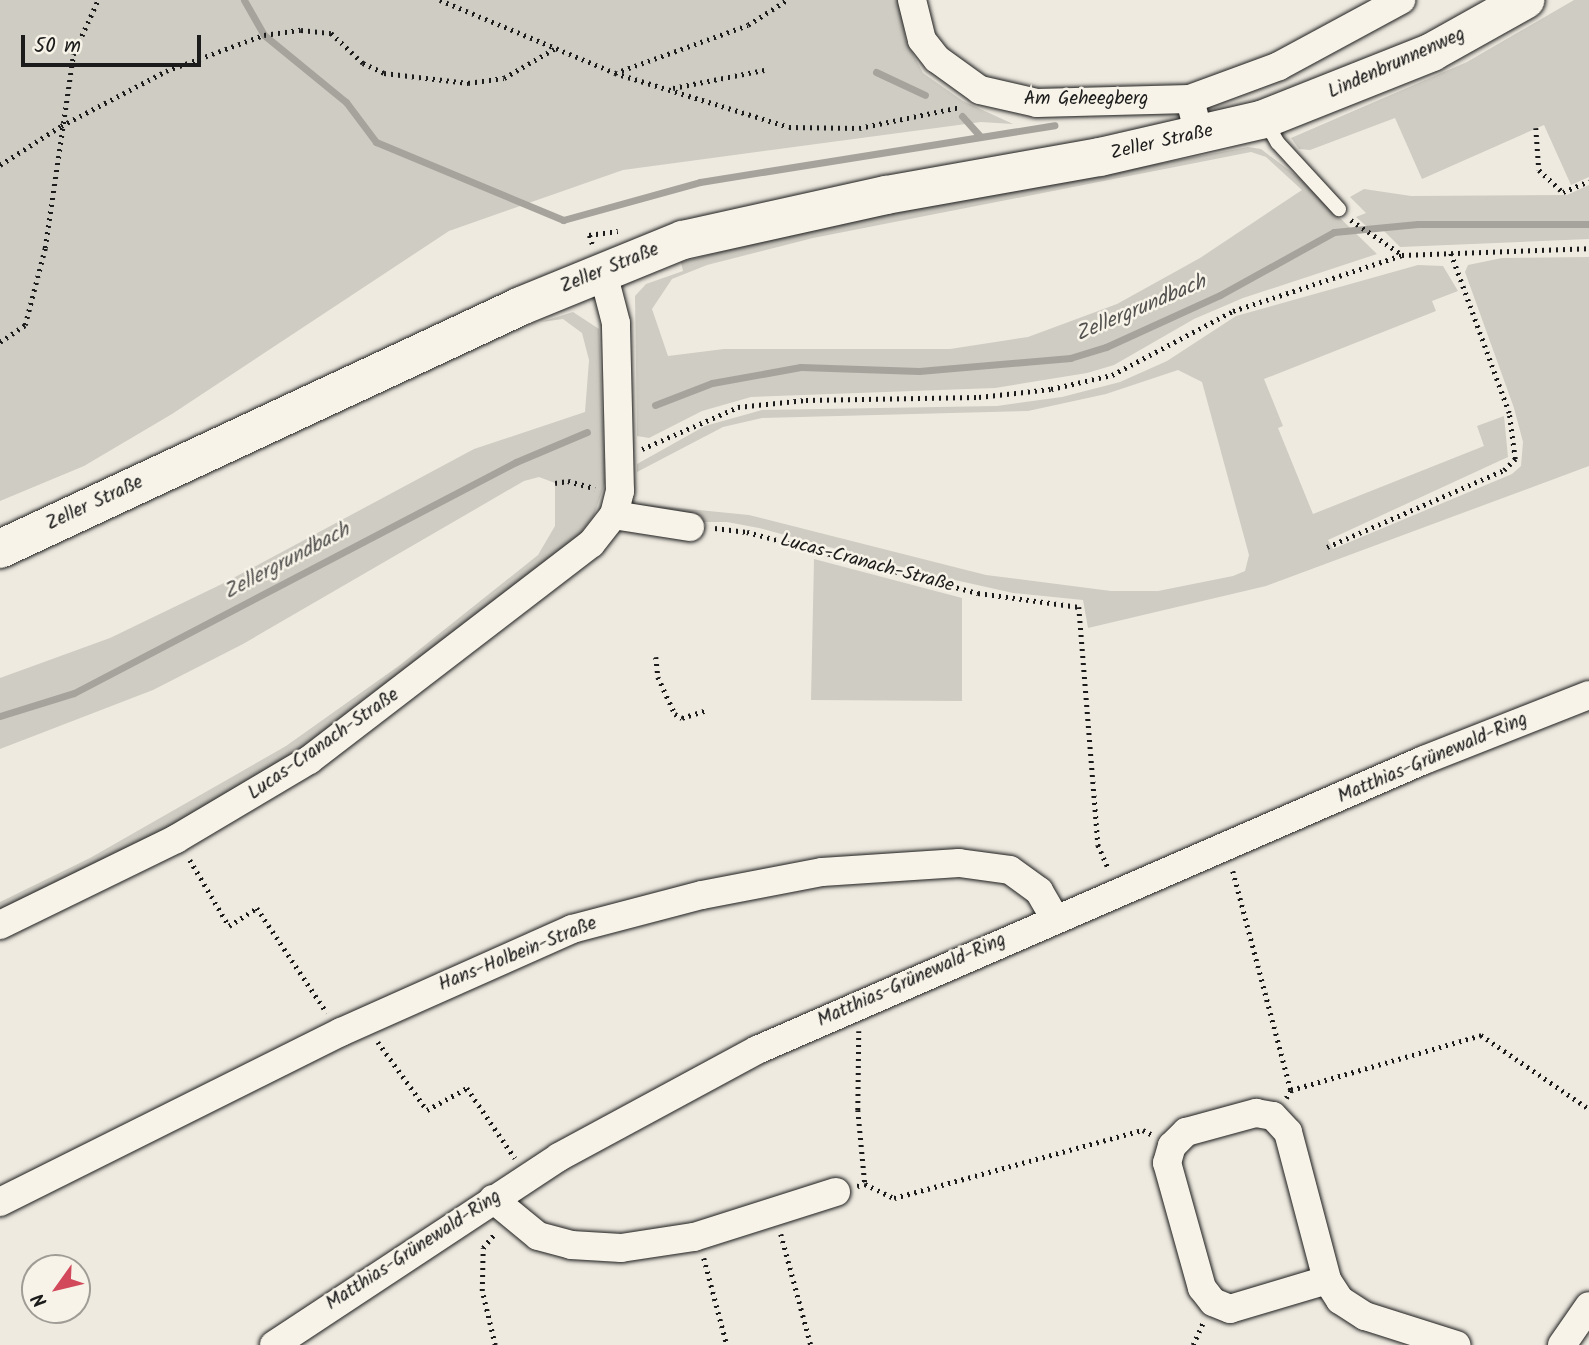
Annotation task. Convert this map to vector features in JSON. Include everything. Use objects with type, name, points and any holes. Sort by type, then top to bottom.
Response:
[{"type":"street","name":"Am Geheegberg","points":[[912,0],[922,40],[937,59],[980,90],[1038,103],[1189,99]]},
{"type":"street","points":[[1199,136],[1189,99],[1279,66],[1401,0]]},
{"type":"street","name":"Lindenbrunnenweg","points":[[1264,119],[1432,52],[1525,0]]},
{"type":"street","name":"Zeller Straße","points":[[0,549],[602,270],[683,240],[754,221],[1199,136],[1264,119]]},
{"type":"street","points":[[602,270],[615,323],[621,491],[614,515],[690,527]]},
{"type":"street","name":"Lucas-Cranach-Straße","points":[[0,925],[211,820],[309,760],[565,566],[614,515]]},
{"type":"street","name":"Matthias-Grünewald-Ring","points":[[274,1345],[501,1208],[528,1177],[757,1050],[1424,760],[1589,695]]},
{"type":"street","name":"Hans-Holbein-Straße","points":[[0,1202],[363,1021],[572,929],[702,895],[822,872],[959,863],[1010,870],[1039,891],[1055,919]]},
{"type":"street","points":[[1327,1280],[1230,1309],[1213,1302],[1202,1289],[1167,1163],[1172,1146],[1186,1132],[1256,1114],[1273,1116],[1288,1132],[1327,1280],[1340,1300],[1365,1315],[1456,1345]]},
{"type":"street","points":[[501,1208],[538,1236],[570,1245],[621,1248],[698,1236],[836,1192]]},
{"type":"street","points":[[1562,1345],[1589,1307]]},
{"type":"lane","points":[[1264,119],[1278,143],[1339,209]]},
{"type":"path","points":[[0,342],[25,325],[45,248],[73,55],[98,0]]},
{"type":"path","points":[[440,0],[615,73],[789,127],[859,128],[951,110],[966,104],[980,90]]},
{"type":"path","points":[[615,73],[748,25],[787,0]]},
{"type":"path","points":[[0,166],[61,126],[166,71],[264,35],[302,30],[331,33],[363,63],[384,73],[468,83],[505,78],[554,49]]},
{"type":"path","points":[[673,89],[764,70]]},
{"type":"path","points":[[1536,128],[1539,170],[1563,192],[1589,181]]},
{"type":"path","points":[[1350,220],[1378,242],[1402,255]]},
{"type":"path","points":[[621,453],[638,450],[738,407],[806,400],[979,397],[1051,389],[1112,375],[1233,311],[1402,255],[1589,248]]},
{"type":"path","points":[[1326,547],[1504,470],[1515,459],[1509,413],[1450,252]]},
{"type":"path","name":"Lucas-Cranach-Straße","points":[[690,527],[747,531],[978,593],[1079,607],[1098,845]]},
{"type":"path","points":[[656,657],[658,677],[675,714],[682,718],[706,710]]},
{"type":"path","points":[[189,859],[229,926],[257,908],[318,999]]},
{"type":"path","points":[[1233,874],[1291,1090]]},
{"type":"path","points":[[363,1021],[427,1110],[467,1088],[528,1177]]},
{"type":"path","points":[[859,1029],[858,1110],[865,1184]]},
{"type":"path","points":[[1273,1116],[1291,1090],[1481,1035],[1589,1109]]},
{"type":"path","points":[[836,1192],[865,1184],[894,1198],[1143,1130],[1172,1146]]},
{"type":"path","points":[[495,1345],[482,1290],[483,1248],[501,1208]]},
{"type":"path","points":[[775,1212],[811,1345]]},
{"type":"path","points":[[698,1236],[727,1345]]},
{"type":"shaded area","points":[[0,0],[899,0],[906,41],[923,73],[963,101],[1013,124],[981,122],[623,170],[449,231],[172,414],[84,466],[0,501]]},
{"type":"shaded area","points":[[1574,0],[1589,0],[1589,177],[1571,185],[1544,125],[1422,179],[1395,118],[1310,150],[1299,149],[1291,138],[1467,62]]},
{"type":"shaded area","points":[[1248,147],[1261,149],[1299,178],[1377,254],[1243,298],[1194,319],[1114,365],[1087,373],[995,388],[751,397],[702,411],[649,438],[637,436],[635,296],[646,284],[683,271],[681,262],[814,228]],"holes":[[[1251,152],[1266,157],[1302,190],[1200,258],[1117,304],[1028,337],[950,349],[724,349],[668,356],[652,309],[672,279],[707,265],[813,238]]]},
{"type":"shaded area","points":[[1589,185],[1589,239],[1400,247],[1383,230],[1373,232],[1356,217],[1366,213],[1350,197],[1364,189],[1411,196],[1567,195]]},
{"type":"shaded area","points":[[1589,257],[1589,466],[1266,586],[1088,628],[1083,600],[1013,593],[928,574],[759,528],[727,522],[670,522],[637,514],[638,504],[749,515],[986,575],[1111,591],[1158,591],[1233,576],[1245,571],[1249,555],[1202,382],[1178,370],[1106,394],[1028,411],[762,418],[723,427],[637,472],[637,464],[705,426],[762,410],[997,406],[1062,397],[1120,382],[1167,361],[1236,316],[1418,265],[1443,266],[1458,291],[1432,301],[1436,311],[1264,379],[1283,426],[1278,428],[1313,514],[1484,446],[1477,426],[1504,416],[1508,457],[1328,540],[1333,549],[1512,474],[1521,466],[1523,442],[1514,408],[1465,272],[1468,265],[1502,258]]},
{"type":"shaded area","points":[[573,312],[599,329],[605,483],[594,515],[571,546],[310,744],[182,823],[0,911],[0,902],[90,858],[286,746],[400,665],[538,555],[555,526],[555,483],[539,477],[524,481],[243,644],[153,690],[0,749],[0,678],[110,638],[224,583],[474,449],[585,412],[589,360],[582,333],[563,319],[541,322]]},
{"type":"shaded area","points":[[814,559],[962,598],[962,701],[811,700]]},
{"type":"waterway","points":[[244,0],[264,35],[346,102],[376,142],[563,220],[700,182],[1054,125]]},
{"type":"waterway","points":[[876,72],[925,95]]},
{"type":"waterway","points":[[962,116],[980,136]]},
{"type":"waterway","name":"Zellergrundbach","points":[[655,405],[712,383],[801,367],[919,371],[1070,358],[1106,347],[1220,295],[1334,232],[1418,224],[1589,224]]},
{"type":"waterway","name":"Zellergrundbach","points":[[0,716],[74,693],[516,462],[587,432]]}]
